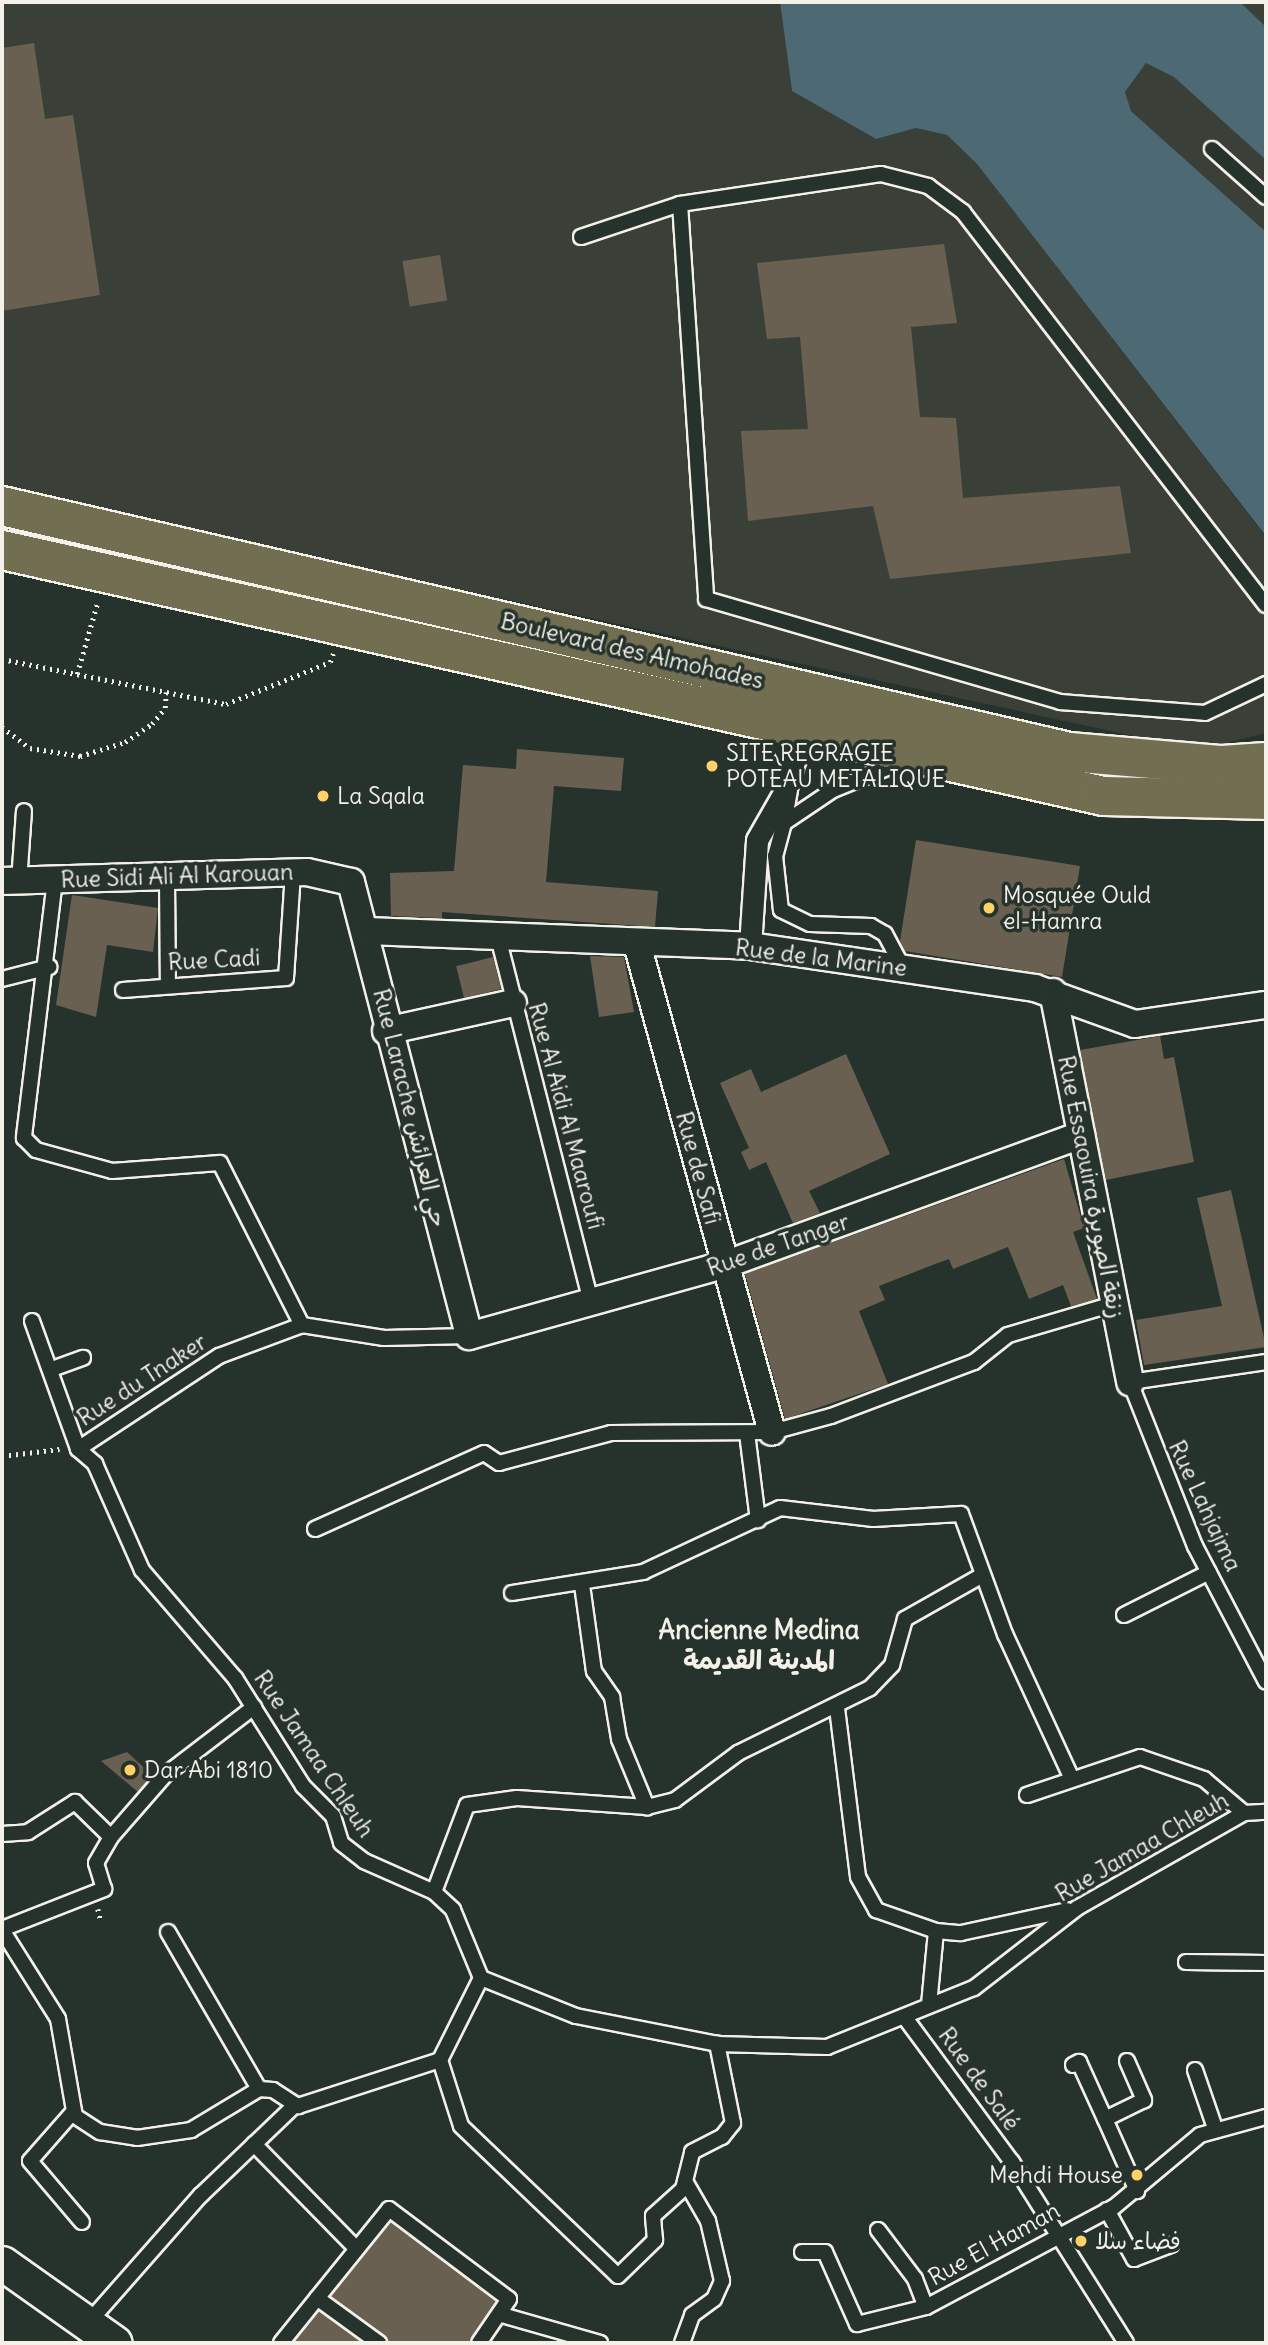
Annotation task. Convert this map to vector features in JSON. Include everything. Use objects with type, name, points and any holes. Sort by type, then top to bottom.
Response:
[{"type":"main road","name":"Boulevard des Almohades","points":[[2,506],[1069,752],[1222,765],[1266,762]]},
{"type":"main road","name":"Boulevard des Almohades","points":[[2,550],[786,729],[1103,796],[1266,800]]},
{"type":"main road","points":[[203,594],[209,554]]},
{"type":"street","points":[[750,946],[757,841],[792,769],[786,729]]},
{"type":"street","name":"Rue Sidi Ali Al Karouan","points":[[10,881],[167,879],[293,872],[351,881]]},
{"type":"street","name":"Rue Larache حي العرائش","points":[[351,881],[367,931],[386,1031],[469,1336]]},
{"type":"street","name":"Rue de la Marine","points":[[367,931],[637,944],[750,946],[1053,992],[1135,1024],[1266,1005]]},
{"type":"street","name":"Rue de Safi","points":[[637,944],[724,1265],[760,1433]]},
{"type":"street","name":"Rue Essaouira زنقة الصويرة","points":[[1053,992],[1130,1382]]},
{"type":"street","points":[[386,1031],[513,1003]]},
{"type":"street","name":"Rue de Tanger","points":[[469,1336],[592,1305],[724,1265],[1081,1135]]},
{"type":"street","points":[[2,2263],[115,2343]]},
{"type":"lane","points":[[1212,149],[1266,197]]},
{"type":"lane","points":[[581,237],[680,204],[881,174],[928,186],[963,212],[1266,605]]},
{"type":"lane","points":[[680,204],[706,599],[1060,702],[1205,713],[1266,684]]},
{"type":"lane","points":[[786,729],[792,769],[784,823],[775,856],[781,910],[810,924],[871,926],[884,934],[904,969]]},
{"type":"lane","points":[[784,823],[882,766],[924,758]]},
{"type":"lane","points":[[10,881],[24,811]]},
{"type":"lane","name":"Rue Cadi","points":[[123,990],[168,984],[286,978],[293,872]]},
{"type":"lane","points":[[167,879],[168,984]]},
{"type":"lane","points":[[55,880],[49,967],[24,1138],[36,1150],[112,1171],[220,1163],[302,1325]]},
{"type":"lane","name":"Rue Al Aidi Al Maaroufi","points":[[498,937],[592,1305]]},
{"type":"lane","points":[[2,979],[49,967]]},
{"type":"lane","points":[[315,1530],[484,1453],[499,1463],[611,1433],[760,1433],[974,1362],[1008,1335],[1113,1304]]},
{"type":"lane","name":"Rue Jamaa Chleuh","points":[[32,1321],[52,1369],[78,1449],[95,1464],[142,1570],[254,1707],[303,1786],[333,1816],[349,1852],[434,1892],[462,1924],[481,1978],[576,2016],[717,2044],[827,2047],[906,2019],[929,2005],[974,1988],[1077,1908],[1244,1813],[1266,1812]]},
{"type":"lane","name":"Rue du Tnaker","points":[[78,1449],[219,1356],[302,1325],[384,1338],[469,1336]]},
{"type":"lane","points":[[52,1369],[83,1358]]},
{"type":"lane","points":[[1130,1382],[1266,1362]]},
{"type":"lane","name":"Rue Lahjajma","points":[[1130,1382],[1209,1572],[1266,1682]]},
{"type":"lane","points":[[758,1520],[760,1433]]},
{"type":"lane","points":[[512,1593],[582,1585],[643,1572],[792,1507],[873,1519],[961,1514],[981,1576],[1071,1777]]},
{"type":"lane","points":[[1124,1615],[1209,1572]]},
{"type":"lane","points":[[434,1892],[467,1805],[517,1798],[647,1807],[675,1800],[738,1753],[837,1709],[892,1665],[905,1619],[981,1576]]},
{"type":"lane","points":[[582,1585],[594,1671],[612,1697],[620,1739],[647,1807]]},
{"type":"lane","points":[[254,1707],[165,1775],[111,1837],[96,1863],[104,1889],[2,1930],[58,2019],[73,2112],[100,2132],[174,2135],[260,2089],[273,2090],[294,2106]]},
{"type":"lane","points":[[837,1709],[866,1899],[876,1910],[936,1931],[999,1929],[1077,1908]]},
{"type":"lane","points":[[1027,1795],[1071,1777],[1140,1757],[1205,1779],[1244,1813]]},
{"type":"lane","points":[[2,1834],[28,1832],[75,1802],[111,1837]]},
{"type":"lane","points":[[929,2005],[936,1931]]},
{"type":"lane","points":[[168,1932],[260,2089]]},
{"type":"lane","points":[[1186,1962],[1266,1963]]},
{"type":"lane","points":[[481,1978],[440,2060],[461,2126],[614,2275],[650,2248],[657,2234],[653,2216],[685,2181],[692,2152],[722,2137],[736,2117],[717,2044]]},
{"type":"lane","name":"Rue de Salé","points":[[906,2019],[1058,2234],[1126,2343]]},
{"type":"lane","points":[[88,2323],[254,2144],[294,2106],[440,2060]]},
{"type":"lane","points":[[1105,2119],[1144,2100],[1127,2061]]},
{"type":"lane","points":[[1073,2065],[1079,2062],[1137,2191]]},
{"type":"lane","points":[[1195,2070],[1215,2128]]},
{"type":"lane","points":[[73,2112],[30,2161],[82,2222]]},
{"type":"lane","name":"Rue El Haman","points":[[802,2252],[825,2252],[857,2324],[926,2307],[1107,2210],[1137,2191],[1215,2128],[1266,2117]]},
{"type":"lane","points":[[254,2144],[356,2248]]},
{"type":"lane","points":[[682,2343],[692,2315],[714,2299],[722,2281],[708,2221],[685,2181]]},
{"type":"lane","points":[[281,2343],[356,2248],[392,2209],[505,2295],[510,2302],[479,2343]]},
{"type":"lane","points":[[1107,2210],[1134,2259],[1171,2245]]},
{"type":"lane","points":[[878,2230],[915,2279],[926,2307]]},
{"type":"lane","points":[[317,2298],[379,2343]]},
{"type":"lane","points":[[502,2315],[600,2343]]},
{"type":"path","points":[[78,674],[106,573]]},
{"type":"path","points":[[2,659],[226,704],[330,662],[343,626]]},
{"type":"path","points":[[2,727],[30,748],[80,756],[125,741],[152,724],[165,708],[166,692]]},
{"type":"path","name":"Rue du Tnaker","points":[[2,1456],[78,1449]]},
{"type":"shaded area","points":[[2,2],[780,2],[792,91],[876,139],[916,128],[947,135],[977,164],[1266,537],[1266,733],[1198,750],[2,490]]},
{"type":"shaded area","points":[[1240,2],[1266,2],[1266,232],[1131,111],[1125,92],[1146,63]]},
{"type":"water","points":[[780,2],[1240,2],[1266,27],[1266,160],[1174,77],[1146,63],[1125,92],[1131,111],[1266,232],[1266,536],[977,164],[947,135],[916,128],[876,139],[792,91]]},
{"type":"building","points":[[34,43],[45,119],[73,115],[100,295],[2,311],[2,48]]},
{"type":"building","points":[[944,244],[957,323],[911,327],[920,417],[956,418],[963,498],[1120,486],[1131,553],[890,579],[873,506],[748,521],[741,431],[808,429],[800,337],[767,339],[757,263]]},
{"type":"building","points":[[440,255],[447,300],[410,306],[402,261]]},
{"type":"building","points":[[517,749],[624,758],[621,791],[554,786],[546,882],[658,891],[655,927],[442,912],[442,918],[391,916],[390,873],[454,871],[463,765],[516,769]]},
{"type":"building","name":"Mosquée Ould el-Hamra","points":[[916,840],[1080,866],[1062,977],[905,951],[900,941]]},
{"type":"building","points":[[72,895],[158,908],[153,952],[107,945],[96,1017],[56,1005]]},
{"type":"building","points":[[590,956],[624,957],[634,1012],[599,1017]]},
{"type":"building","points":[[493,957],[501,989],[464,998],[456,966]]},
{"type":"building","points":[[1160,1036],[1164,1059],[1174,1057],[1194,1162],[1106,1180],[1080,1050]]},
{"type":"building","points":[[846,1054],[890,1154],[809,1191],[820,1213],[793,1223],[766,1162],[749,1170],[741,1152],[749,1148],[720,1083],[751,1069],[761,1092]]},
{"type":"building","points":[[1064,1159],[1084,1228],[1073,1232],[1097,1299],[1071,1306],[1063,1285],[1029,1299],[1008,1247],[953,1269],[949,1259],[935,1264],[879,1286],[885,1300],[859,1311],[888,1384],[785,1419],[745,1274]]},
{"type":"building","points":[[1231,1190],[1266,1347],[1144,1365],[1136,1320],[1222,1306],[1197,1198]]},
{"type":"building","name":"Dar Abi 1810","points":[[127,1752],[152,1775],[138,1792],[101,1761]]},
{"type":"building","points":[[391,2222],[496,2301],[469,2343],[389,2343],[331,2296]]},
{"type":"building","points":[[319,2311],[363,2343],[293,2343]]},
{"type":"place","name":"SITE REGRAGIE POTEAU METALIQUE","points":[[712,766]]},
{"type":"place","name":"La Sqala","points":[[323,796]]},
{"type":"place","name":"Mosquée Ould el-Hamra","points":[[989,908]]},
{"type":"place","name":"Dar Abi 1810","points":[[130,1770]]},
{"type":"place","name":"Mehdi House","points":[[1137,2175]]},
{"type":"place","name":"فضاء سلا","points":[[1081,2241]]},
{"type":"district","name":"Ancienne Medina المدينة القديمة","points":[[759,1645]]}]
